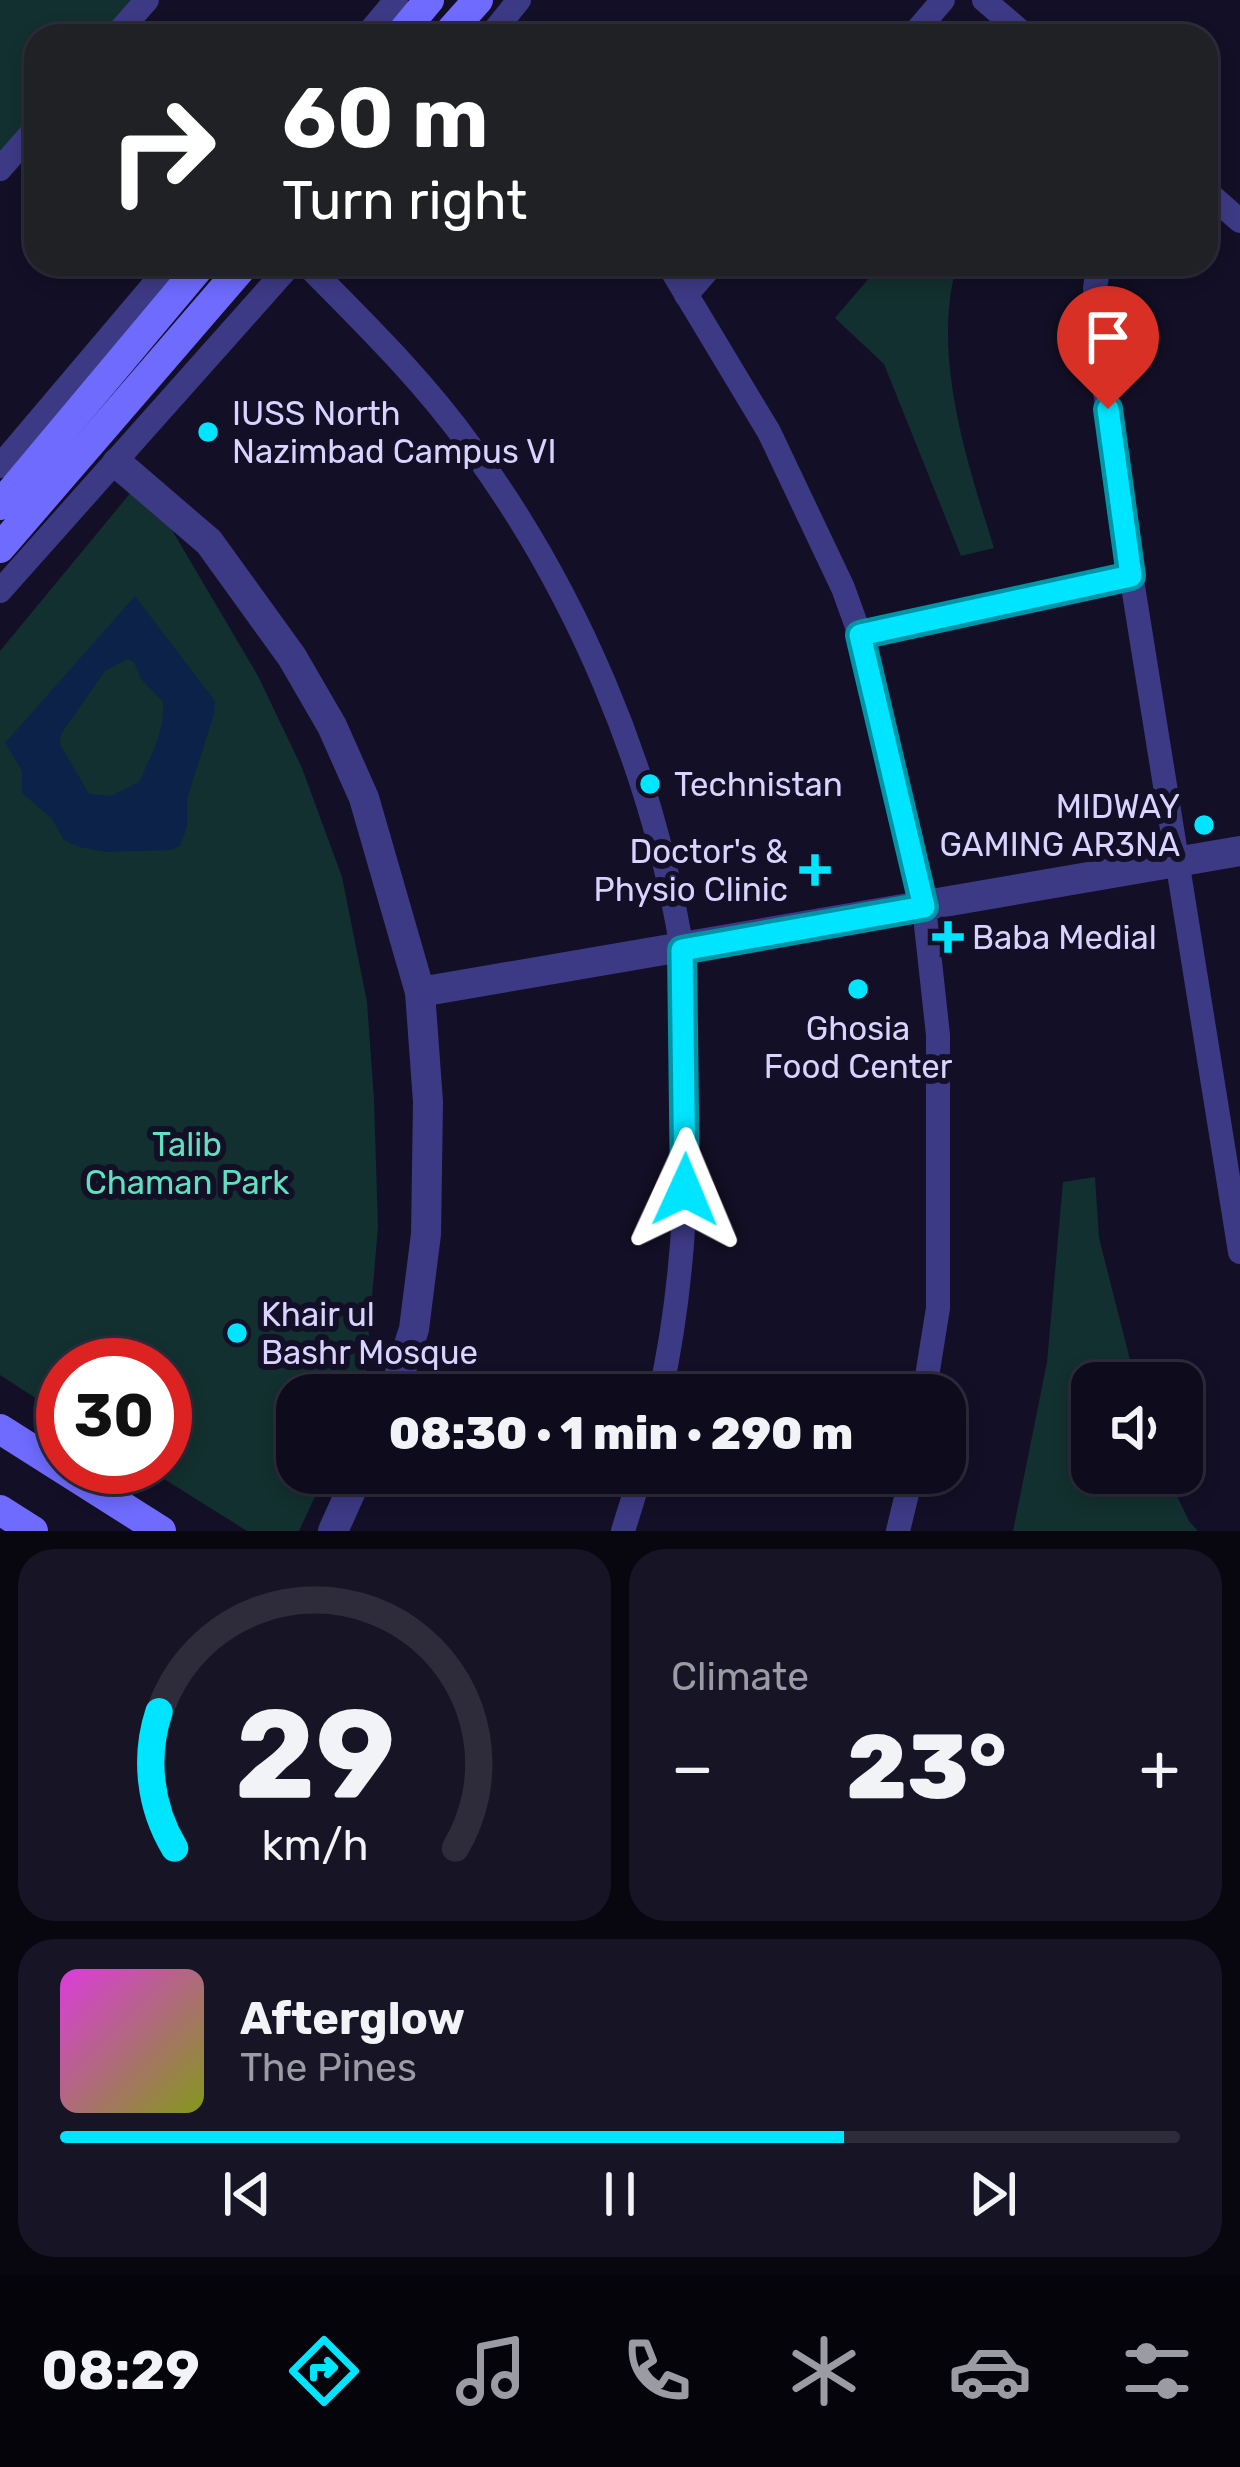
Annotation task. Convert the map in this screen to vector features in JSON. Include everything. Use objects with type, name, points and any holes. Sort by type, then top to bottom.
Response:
[{"type":"main road","points":[[409,24],[430,0]]},
{"type":"main road","points":[[457,24],[478,0]]},
{"type":"main road","points":[[0,505],[192,276]]},
{"type":"main road","points":[[0,548],[235,276]]},
{"type":"main road","points":[[0,1429],[160,1531]]},
{"type":"main road","points":[[0,1510],[33,1531]]},
{"type":"street","points":[[126,24],[147,0]]},
{"type":"street","points":[[500,24],[519,0]]},
{"type":"street","points":[[922,24],[943,0]]},
{"type":"street","points":[[984,0],[1012,24]]},
{"type":"street","points":[[0,169],[24,142]]},
{"type":"street","points":[[0,466],[161,276]]},
{"type":"street","points":[[0,591],[281,276]]},
{"type":"street","points":[[317,276],[429,393],[514,513],[595,657],[644,786],[682,950],[687,1099],[684,1236],[677,1318],[665,1374]]},
{"type":"street","points":[[675,276],[769,432],[843,588],[860,635],[924,907],[938,1035],[938,1307],[927,1374]]},
{"type":"street","points":[[686,295],[703,276]]},
{"type":"street","points":[[1098,276],[1101,362],[1131,576],[1240,1252]]},
{"type":"street","points":[[18,444],[79,498]]},
{"type":"street","points":[[117,463],[208,542],[292,657],[364,798],[420,992],[428,1102],[426,1234],[414,1329],[400,1374]]},
{"type":"street","points":[[860,635],[1131,576]]},
{"type":"street","points":[[420,992],[1240,851]]},
{"type":"street","points":[[333,1531],[350,1494]]},
{"type":"street","points":[[622,1531],[633,1494]]},
{"type":"street","points":[[898,1531],[907,1494]]},
{"type":"green space","points":[[0,0],[134,0],[115,24],[24,24],[24,134],[0,163]]},
{"type":"green space","points":[[871,276],[955,276],[948,335],[950,371],[964,444],[994,548],[961,556],[884,364],[835,318]]},
{"type":"green space","name":"Talib Chaman Park","points":[[132,491],[169,525],[258,676],[302,768],[342,877],[367,1002],[378,1227],[365,1374],[276,1374],[276,1494],[316,1494],[299,1531],[247,1531],[188,1494],[192,1494],[192,1338],[36,1338],[36,1398],[0,1375],[0,651]]},
{"type":"green space","points":[[1095,1177],[1099,1238],[1131,1362],[1071,1362],[1071,1494],[1176,1494],[1198,1531],[1013,1531],[1047,1362],[1063,1182]]},
{"type":"water","points":[[135,596],[215,701],[187,799],[187,827],[180,846],[171,850],[107,852],[64,840],[52,819],[22,793],[22,771],[5,743]],"holes":[[[127,659],[134,662],[141,679],[163,702],[156,743],[139,782],[111,796],[89,794],[60,744],[61,734],[105,671]]]},
{"type":"place","name":"IUSS North Nazimbad Campus VI","points":[[208,432]]},
{"type":"place","name":"Technistan","points":[[650,784]]},
{"type":"place","name":"MIDWAY GAMING AR3NA","points":[[1204,825]]},
{"type":"place","name":"Doctor's & Physio Clinic","points":[[815,870]]},
{"type":"place","name":"Baba Medial","points":[[948,937]]},
{"type":"place","name":"Ghosia Food Center","points":[[858,989]]},
{"type":"place","name":"Khair ul Bashr Mosque","points":[[237,1333]]},
{"type":"route","points":[[685,1190],[682,950],[924,907],[860,635],[1131,576],[1108,409]]}]
